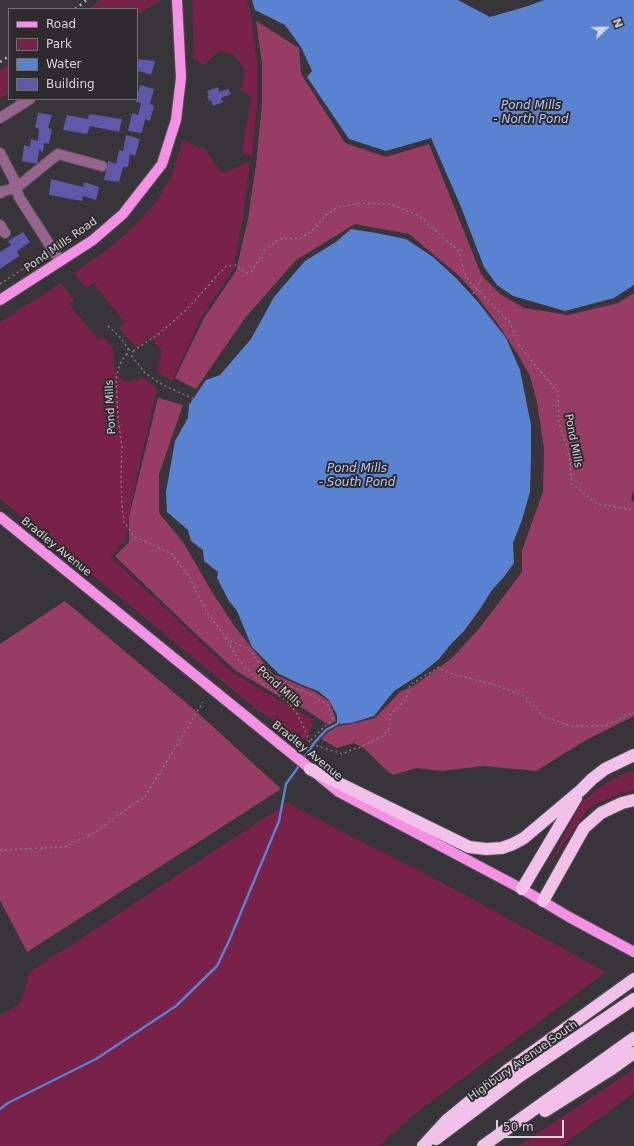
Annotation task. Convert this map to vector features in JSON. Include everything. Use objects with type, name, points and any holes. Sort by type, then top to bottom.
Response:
[{"type":"highway","points":[[310,769],[469,847],[486,849],[502,848],[524,838],[605,769],[634,755]]},
{"type":"highway","points":[[522,889],[580,790]]},
{"type":"highway","points":[[544,901],[584,828],[601,813],[622,803],[634,800]]},
{"type":"highway","points":[[423,1146],[446,1120],[509,1069],[634,979]]},
{"type":"highway","name":"Highbury Avenue South","points":[[428,1146],[520,1076],[634,999]]},
{"type":"highway","points":[[483,1146],[634,1038]]},
{"type":"highway","points":[[490,1146],[610,1070],[634,1053]]},
{"type":"main road","name":"Pond Mills Road","points":[[0,300],[93,240],[123,214],[162,164],[176,120],[181,78],[177,0]]},
{"type":"main road","name":"Bradley Avenue","points":[[0,517],[339,792],[522,889],[569,917],[634,952]]},
{"type":"lane","points":[[0,118],[28,100]]},
{"type":"lane","points":[[0,153],[13,178],[19,197],[60,261]]},
{"type":"lane","points":[[0,193],[16,188],[58,154],[102,166]]},
{"type":"path","name":"Pond Mills","points":[[133,350],[159,334],[187,309],[226,266],[237,265],[244,273],[251,272],[264,251],[279,239],[301,238],[315,228],[326,215],[338,207],[359,203],[390,204],[420,216],[459,251],[464,272],[470,282],[510,323],[519,345],[558,392],[559,423],[569,453],[572,484],[598,504],[634,510]]},
{"type":"path","points":[[0,284],[52,249]]},
{"type":"path","points":[[471,298],[481,279]]},
{"type":"path","points":[[108,326],[121,338],[128,349],[133,350],[132,356]]},
{"type":"path","name":"Pond Mills","points":[[128,349],[127,354],[121,360],[116,378],[118,418],[122,447],[121,482],[124,522],[135,537],[172,554],[190,578],[206,611],[226,638],[237,658],[257,679],[288,704],[297,714],[310,741]]},
{"type":"path","points":[[127,354],[132,356],[145,373],[163,385],[194,399]]},
{"type":"path","points":[[226,638],[251,651],[269,679],[301,690],[328,705],[333,720],[326,725],[310,741],[310,743],[342,754],[353,749],[357,749],[381,737],[389,729],[390,715],[406,700],[410,685],[439,667],[446,672],[498,686],[524,696],[543,716],[571,726],[605,726],[634,712]]},
{"type":"path","points":[[0,850],[64,847],[94,833],[116,816],[145,797],[203,702]]},
{"type":"green space","points":[[100,0],[161,0],[138,14],[138,8],[90,8]]},
{"type":"green space","points":[[192,0],[247,0],[250,9],[257,62],[257,105],[252,156],[242,153],[251,97],[241,91],[245,70],[234,55],[219,50],[204,65],[194,59]]},
{"type":"green space","points":[[8,65],[8,94],[0,98],[0,70]]},
{"type":"green space","points":[[183,140],[206,150],[221,173],[250,162],[243,219],[233,270],[201,318],[172,381],[158,372],[158,363],[162,351],[150,337],[136,348],[119,328],[124,322],[94,284],[85,288],[74,273],[109,248],[131,229],[153,206],[171,177]]},
{"type":"green space","points":[[61,283],[74,300],[69,304],[99,340],[103,336],[114,350],[114,369],[125,383],[142,377],[157,388],[131,503],[126,540],[111,557],[233,673],[314,720],[307,741],[258,711],[0,499],[0,322]]},
{"type":"green space","points":[[634,771],[634,790],[617,795],[589,807],[543,875],[582,802],[597,789],[618,776]]},
{"type":"green space","points":[[287,803],[432,877],[606,972],[412,1116],[379,1146],[0,1146],[0,1016],[20,1004],[30,972]]},
{"type":"green space","points":[[634,1069],[634,1093],[561,1146],[518,1146]]},
{"type":"shaded area","points":[[256,21],[299,48],[301,74],[345,143],[386,157],[429,144],[481,274],[500,294],[524,308],[568,315],[618,303],[634,293],[634,489],[631,499],[634,502],[634,716],[586,740],[536,771],[483,766],[442,771],[417,768],[393,775],[365,749],[354,743],[337,748],[321,739],[328,732],[338,726],[375,718],[401,691],[412,687],[451,659],[478,630],[522,572],[522,550],[543,492],[544,449],[537,402],[530,376],[520,358],[477,296],[458,275],[409,234],[355,224],[296,260],[245,318],[196,389],[175,378],[204,318],[236,271],[248,219],[256,164],[262,105],[262,63]]},
{"type":"shaded area","points":[[158,398],[183,405],[159,474],[159,513],[183,542],[212,592],[235,627],[273,674],[315,692],[329,701],[336,721],[329,725],[284,696],[277,695],[236,671],[115,556],[129,542],[129,517]]},
{"type":"shaded area","points":[[65,601],[197,712],[281,789],[27,952],[0,900],[0,644]]},
{"type":"water","name":"Pond Mills - North Pond","points":[[252,0],[458,0],[490,17],[544,0],[634,0],[634,285],[614,298],[565,311],[513,296],[497,285],[484,267],[461,207],[431,138],[386,151],[349,139],[307,77],[312,71],[301,47],[285,25],[255,10]]},
{"type":"water","name":"Pond Mills - South Pond","points":[[351,229],[406,239],[433,257],[456,278],[478,302],[506,338],[520,370],[531,425],[531,457],[530,492],[522,520],[513,543],[514,563],[492,590],[464,631],[439,659],[422,673],[394,691],[374,716],[351,723],[337,724],[337,715],[329,700],[318,691],[279,674],[252,647],[237,611],[229,601],[217,578],[218,572],[204,561],[203,550],[191,541],[188,530],[167,512],[166,492],[175,441],[188,418],[189,405],[206,380],[220,375],[251,339],[274,297],[305,261],[336,242]]},
{"type":"building","points":[[138,59],[155,61],[151,75],[139,71],[138,74]]},
{"type":"building","points":[[140,85],[154,89],[150,104],[154,106],[150,121],[145,119],[142,133],[128,131],[132,113],[138,115],[141,103],[136,102],[138,100]]},
{"type":"building","points":[[218,87],[219,92],[228,89],[231,94],[221,98],[223,102],[213,106],[211,100],[209,101],[207,96],[209,96],[207,91]]},
{"type":"building","points":[[38,113],[52,115],[48,128],[52,129],[49,144],[44,143],[43,152],[39,150],[37,164],[22,161],[24,145],[30,147],[31,139],[38,141],[39,129],[35,127]]},
{"type":"building","points":[[89,114],[122,119],[119,132],[90,126],[87,134],[63,130],[67,115],[88,119]]},
{"type":"building","points":[[126,135],[140,139],[135,156],[130,154],[128,167],[123,167],[119,182],[104,180],[108,161],[116,164],[119,150],[123,151]]},
{"type":"building","points":[[51,179],[83,187],[84,182],[99,187],[96,200],[83,196],[82,201],[49,195]]},
{"type":"building","points":[[23,232],[30,242],[17,251],[19,256],[0,269],[0,252],[11,245],[8,241]]},
{"type":"waterway","points":[[303,759],[326,730],[337,724]]},
{"type":"waterway","points":[[0,1109],[8,1103],[96,1059],[176,1006],[217,966],[229,941],[279,821],[286,784],[301,763]]},
{"type":"railway","points":[[76,8],[87,0]]},
{"type":"railway","points":[[0,62],[8,57]]}]
